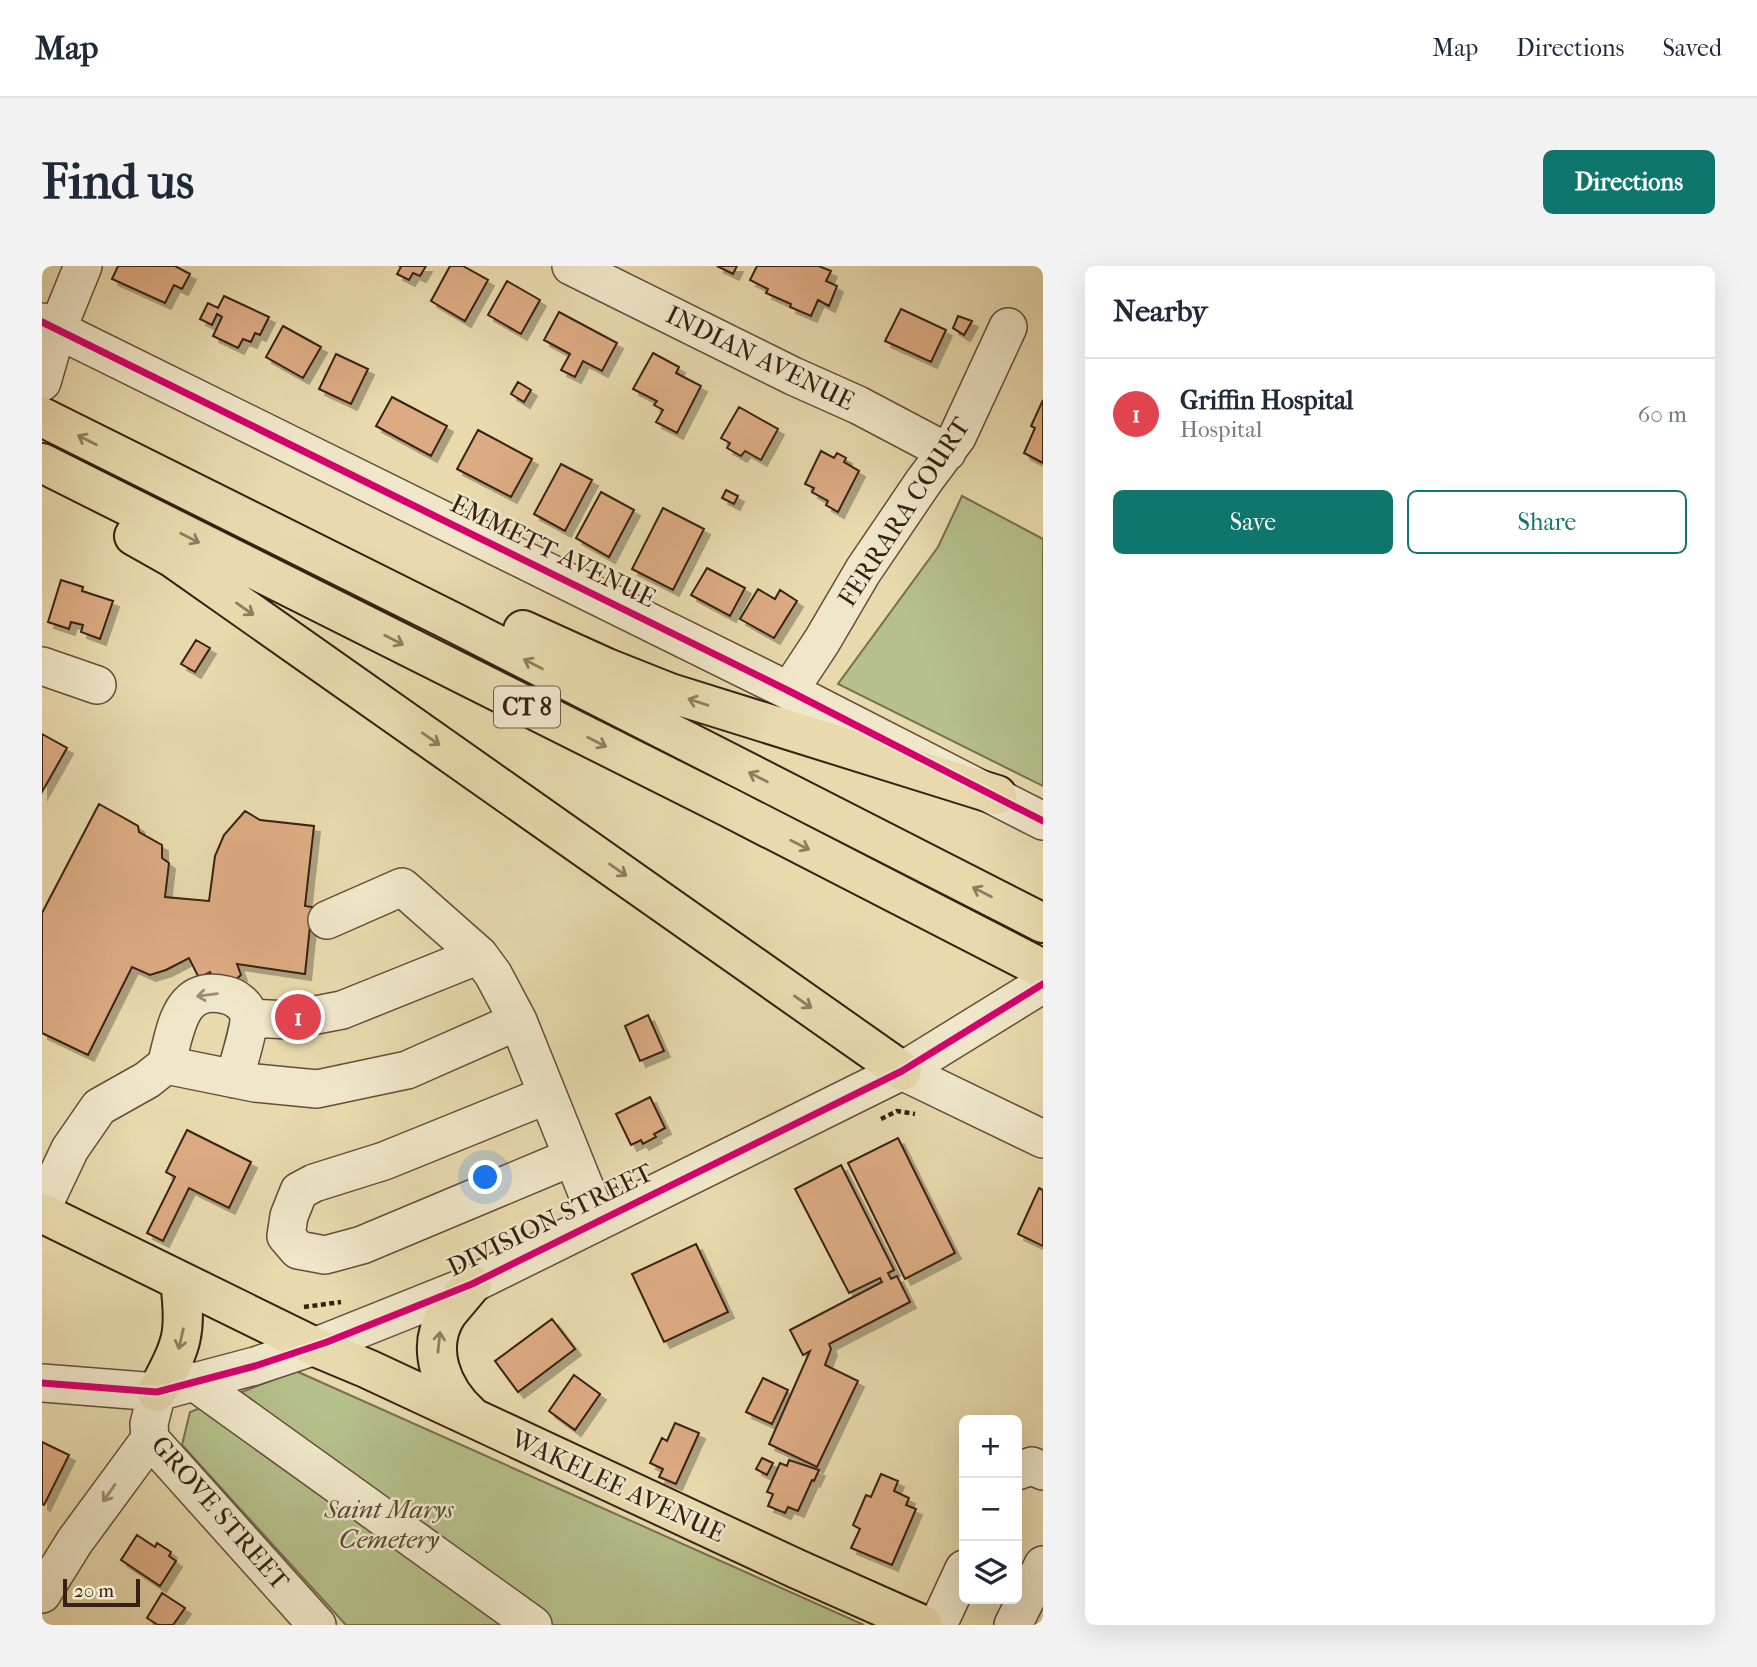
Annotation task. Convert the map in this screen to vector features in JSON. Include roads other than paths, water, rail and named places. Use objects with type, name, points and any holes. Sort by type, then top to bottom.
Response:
[{"type":"main road","name":"CT 8","points":[[42,417],[453,622],[1043,923]]},
{"type":"main road","name":"CT 8","points":[[42,463],[728,807],[1027,961]]},
{"type":"main road","points":[[132,463],[349,542],[554,645],[670,693],[997,795]]},
{"type":"main road","points":[[42,482],[173,558],[902,1072]]},
{"type":"main road","name":"WAKELEE AVENUE","points":[[42,1213],[313,1346],[923,1625]]},
{"type":"main road","points":[[157,1392],[178,1352],[182,1337],[180,1281]]},
{"type":"main road","points":[[472,1284],[446,1316],[438,1336],[437,1347],[443,1380],[450,1395],[477,1421]]},
{"type":"street","points":[[43,377],[50,326],[83,266]]},
{"type":"street","name":"INDIAN AVENUE","points":[[571,266],[793,376],[858,405],[947,452]]},
{"type":"street","name":"EMMETT AVENUE","points":[[50,326],[789,691],[997,795],[1043,821]]},
{"type":"street","name":"FERRARA COURT","points":[[789,691],[863,571],[947,452],[969,412],[1007,327]]},
{"type":"street","points":[[42,666],[97,685]]},
{"type":"street","points":[[327,920],[402,887],[479,955],[493,974],[518,1021],[598,1220]]},
{"type":"street","points":[[249,1018],[290,1020],[342,1010],[479,955]]},
{"type":"street","name":"DIVISION STREET","points":[[42,1383],[157,1392],[255,1366],[472,1284],[902,1072],[1043,984]]},
{"type":"street","points":[[42,1208],[70,1149],[99,1107],[147,1080],[166,1065],[180,1015],[187,1003],[199,994],[230,996],[244,1006],[249,1018],[234,1079]]},
{"type":"street","points":[[166,1065],[234,1079],[317,1089],[407,1070],[518,1021]]},
{"type":"street","points":[[902,1072],[1043,1139]]},
{"type":"street","points":[[547,1095],[384,1161],[314,1183],[299,1191],[289,1216],[286,1236],[298,1250],[325,1255],[362,1245],[572,1157]]},
{"type":"street","points":[[193,1381],[533,1625]]},
{"type":"street","name":"GROVE STREET","points":[[157,1392],[149,1424],[150,1439],[317,1625]]},
{"type":"street","points":[[42,1594],[75,1541],[150,1439]]},
{"type":"street","points":[[1022,1469],[1032,1466],[1043,1471]]},
{"type":"street","points":[[1013,1625],[1043,1565]]},
{"type":"street","points":[[937,1625],[959,1579]]},
{"type":"place","name":"Griffin Hospital","points":[[298,1017]]},
{"type":"park label","name":"Saint Marys Cemetery","points":[[389,1524]]}]
